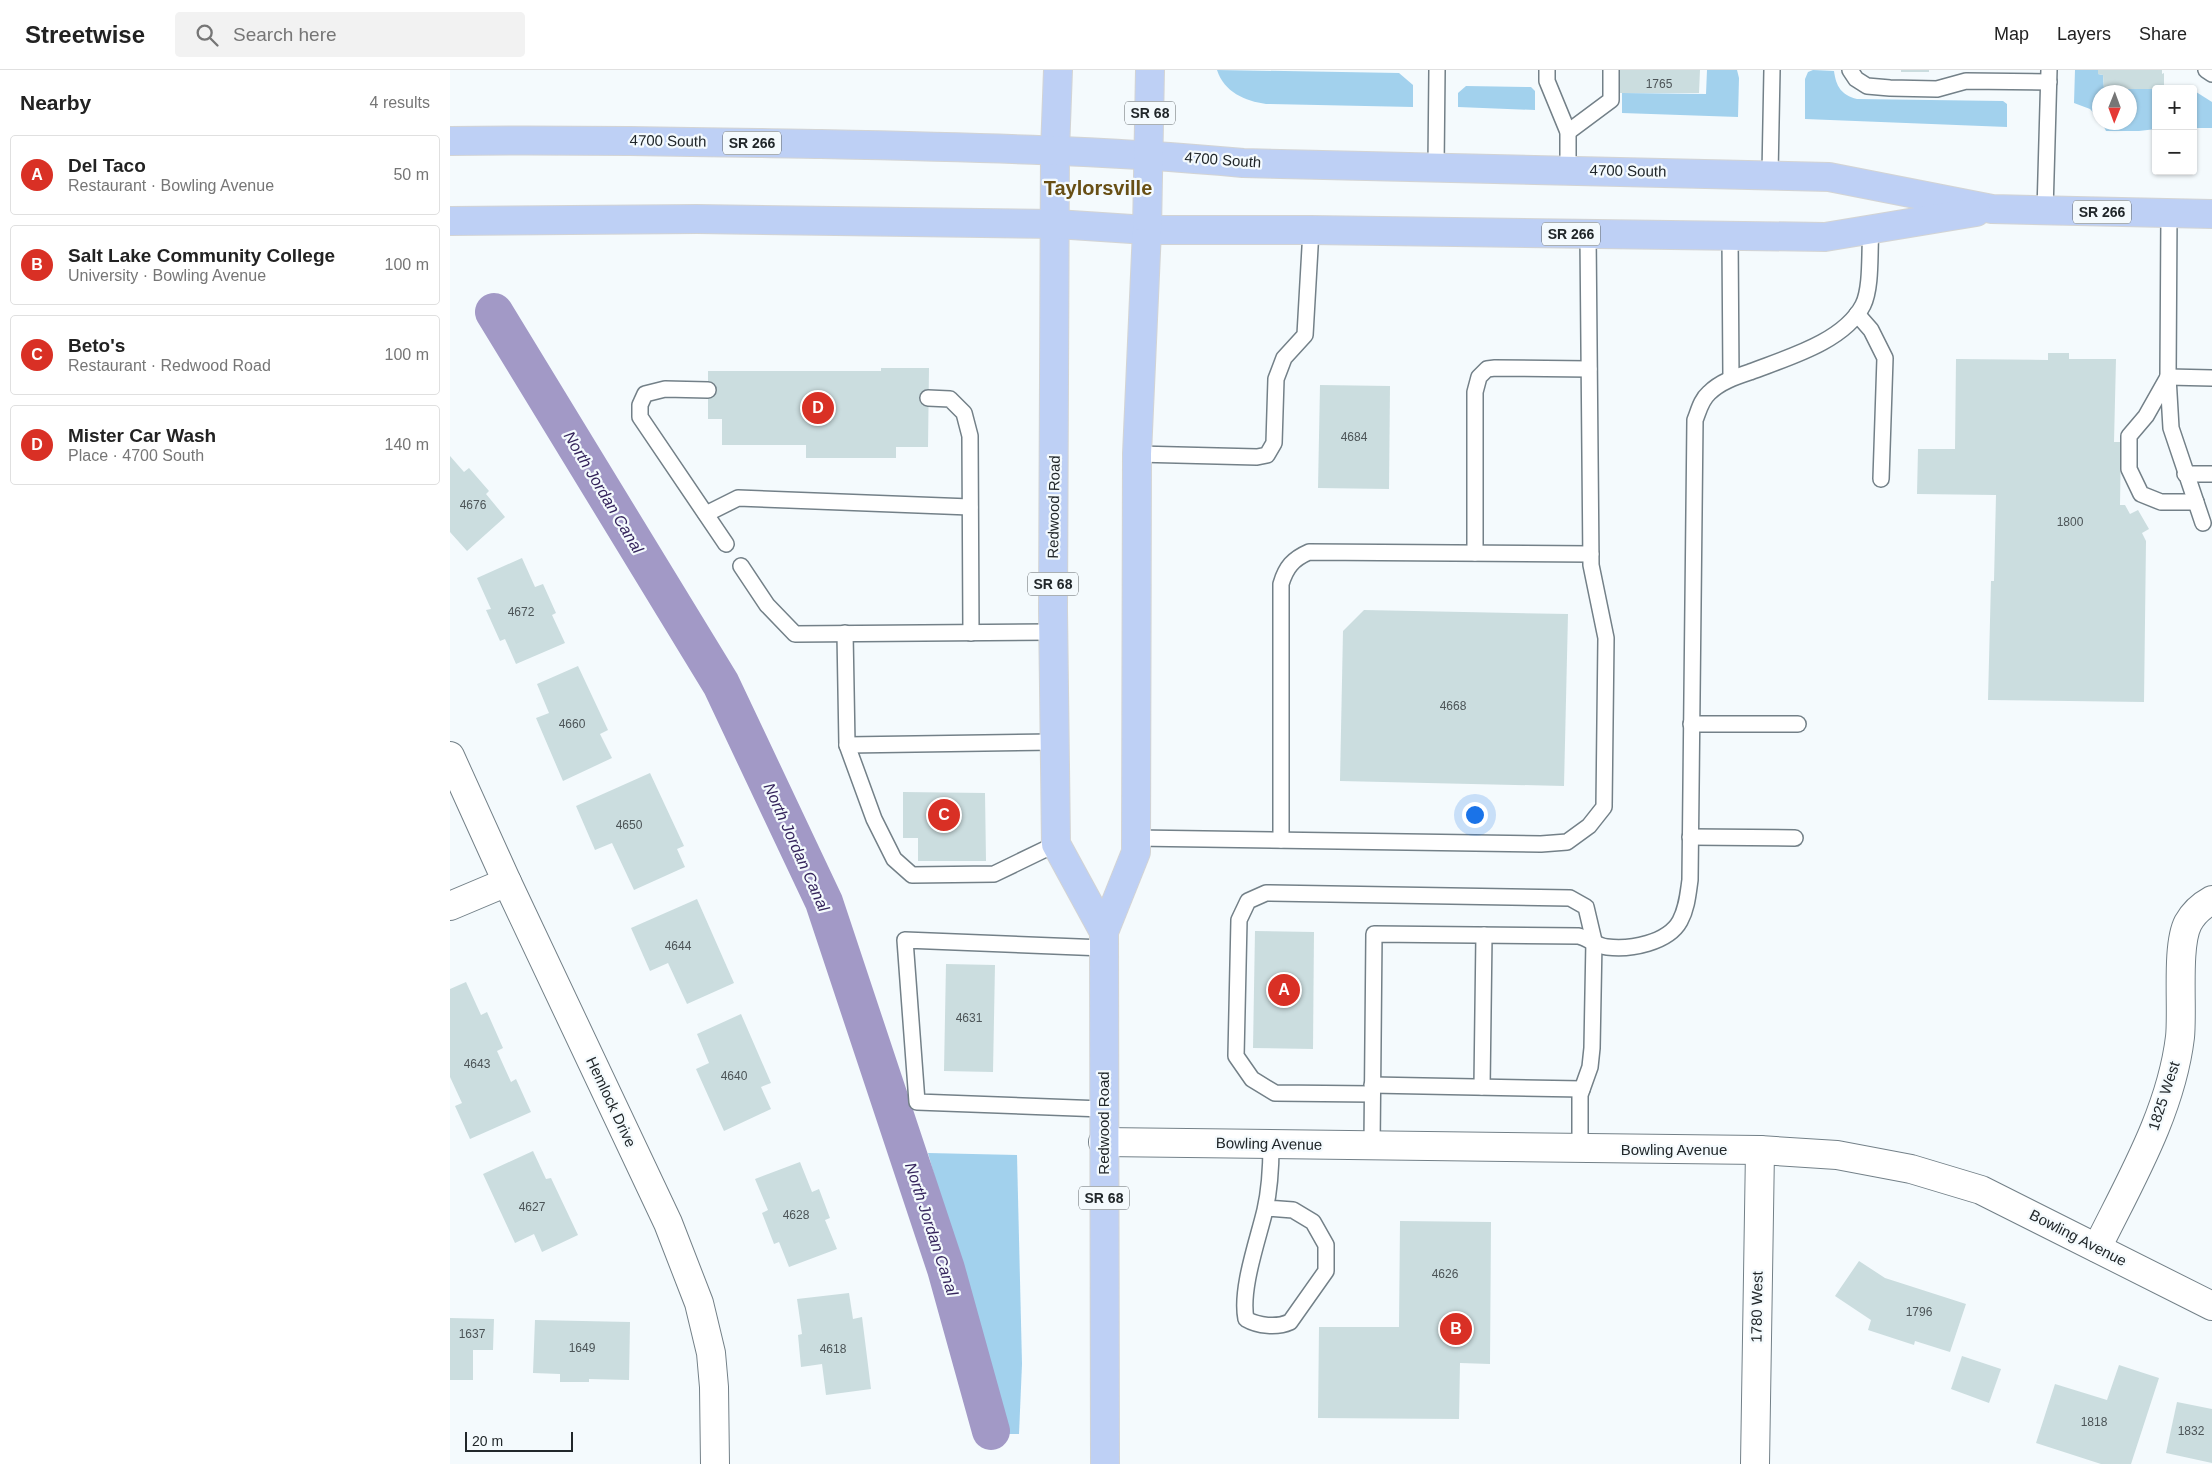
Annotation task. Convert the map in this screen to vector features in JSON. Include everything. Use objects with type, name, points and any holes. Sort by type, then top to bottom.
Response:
[{"type":"main road","name":"Redwood Road","points":[[1058,70],[1054,151],[1056,224],[1053,632],[1056,844],[1104,940]]},
{"type":"main road","name":"Redwood Road","points":[[1105,1464],[1104,940],[1136,852],[1137,454],[1147,230],[1150,70]]},
{"type":"main road","name":"4700 South","points":[[450,140],[570,139],[997,147],[1148,155],[1243,163],[1770,174],[1829,177],[1992,209],[2212,214]]},
{"type":"main road","name":"4700 South","points":[[450,221],[697,219],[1056,224],[1147,230],[1311,230],[1825,237],[1992,209]]},
{"type":"street","name":"Hemlock Drive","points":[[450,756],[507,882],[668,1223],[699,1303],[711,1353],[714,1387],[714,1464]]},
{"type":"street","points":[[450,906],[507,882]]},
{"type":"street","name":"1825 West","points":[[2097,1248],[2157,1123],[2175,1070],[2180,1035],[2183,945],[2187,924],[2206,903]]},
{"type":"street","name":"Bowling Avenue","points":[[1103,1142],[1760,1150],[1836,1155],[1911,1169],[1981,1190],[2212,1306]]},
{"type":"street","name":"1780 West","points":[[1755,1464],[1760,1150]]},
{"type":"lane","points":[[1436,167],[1437,70]]},
{"type":"lane","points":[[1548,70],[1547,81],[1568,132],[1568,170]]},
{"type":"lane","points":[[1568,132],[1611,100],[1611,70]]},
{"type":"lane","points":[[1770,174],[1772,70]]},
{"type":"lane","points":[[1850,70],[1856,79],[1867,86],[1890,88],[1937,89],[1966,75],[2049,76],[2045,211]]},
{"type":"lane","points":[[2206,70],[2212,74]]},
{"type":"lane","points":[[2169,214],[2168,377],[2171,428],[2203,523]]},
{"type":"lane","points":[[1372,1146],[1374,934],[1579,936],[1605,947],[1626,948],[1648,944],[1669,933],[1679,923],[1687,903],[1690,880],[1695,420],[1700,405],[1708,393],[1732,378],[1822,342],[1842,331],[1864,304],[1867,290],[1871,229]]},
{"type":"lane","points":[[1137,454],[1257,457],[1268,455],[1274,443],[1276,379],[1284,358],[1305,334],[1311,230]]},
{"type":"lane","points":[[1136,838],[1541,844],[1567,842],[1589,826],[1604,807],[1606,638],[1591,554],[1588,234]]},
{"type":"lane","points":[[1730,236],[1732,378]]},
{"type":"lane","points":[[1857,314],[1871,330],[1885,358],[1881,479]]},
{"type":"lane","points":[[1475,553],[1475,392],[1479,377],[1487,369],[1495,368],[1590,369]]},
{"type":"lane","points":[[2168,377],[2212,378]]},
{"type":"lane","points":[[2168,377],[2146,416],[2129,436],[2129,469],[2140,494],[2161,502],[2196,502]]},
{"type":"lane","points":[[708,390],[665,389],[645,394],[640,405],[640,417],[726,544]]},
{"type":"lane","points":[[928,398],[950,399],[964,413],[970,436],[971,632]]},
{"type":"lane","points":[[2185,474],[2212,474]]},
{"type":"lane","points":[[706,514],[738,498],[970,507]]},
{"type":"lane","points":[[1281,840],[1282,584],[1285,570],[1296,558],[1309,552],[1591,554]]},
{"type":"lane","points":[[741,566],[767,605],[795,634],[1053,632]]},
{"type":"lane","points":[[845,633],[847,745],[874,819],[894,859],[912,875],[994,874],[1056,844]]},
{"type":"lane","points":[[1691,724],[1798,724]]},
{"type":"lane","points":[[847,745],[1054,742]]},
{"type":"lane","points":[[1690,837],[1794,838]]},
{"type":"lane","points":[[1580,1149],[1580,1095],[1590,1067],[1592,1048],[1594,941],[1586,907],[1570,898],[1266,893],[1248,901],[1239,920],[1236,1056],[1252,1079],[1275,1093],[1482,1087],[1582,1089]]},
{"type":"lane","points":[[1482,1087],[1484,935]]},
{"type":"lane","points":[[1104,940],[905,940],[917,1102],[1104,1109]]},
{"type":"lane","points":[[1266,1208],[1293,1210],[1313,1222],[1326,1245],[1326,1271],[1290,1322],[1284,1325],[1254,1324],[1246,1319],[1244,1310],[1252,1264],[1266,1208],[1270,1182],[1271,1145]]},
{"type":"shaded area","points":[[1217,70],[1399,73],[1413,85],[1413,107],[1258,103],[1243,98],[1230,90],[1220,78]]},
{"type":"shaded area","points":[[1707,70],[1737,70],[1739,78],[1738,117],[1622,113],[1622,93],[1706,94]]},
{"type":"shaded area","points":[[1813,70],[1834,71],[1840,89],[1847,95],[1857,99],[2003,101],[2007,104],[2007,127],[1805,119],[1805,79],[1808,72]]},
{"type":"shaded area","points":[[2075,70],[2098,70],[2098,74],[2103,75],[2104,85],[2092,85],[2092,111],[2074,103]]},
{"type":"shaded area","points":[[1466,86],[1531,87],[1535,91],[1535,110],[1458,107],[1458,93]]},
{"type":"shaded area","points":[[2137,89],[2152,89],[2152,129],[2139,131],[2106,131],[2137,130]]},
{"type":"shaded area","points":[[2197,93],[2212,102],[2212,128],[2197,128]]},
{"type":"shaded area","points":[[928,1153],[1017,1155],[1022,1364],[1019,1434],[1007,1434]]},
{"type":"building","points":[[1617,70],[1700,70],[1699,93],[1619,93],[1619,75],[1617,75]]},
{"type":"building","points":[[1901,70],[1929,70],[1929,72],[1901,72]]},
{"type":"building","points":[[2098,70],[2162,70],[2162,74],[2164,73],[2164,85],[2152,85],[2152,89],[2137,89],[2137,85],[2104,85],[2103,75],[2098,74]]},
{"type":"building","points":[[2048,353],[2069,353],[2069,359],[2116,359],[2114,442],[2121,442],[2120,505],[2125,505],[2130,514],[2138,510],[2149,529],[2142,533],[2146,541],[2144,702],[1988,700],[1991,581],[1994,581],[1996,495],[1917,494],[1918,449],[1955,449],[1956,359],[2048,360]]},
{"type":"building","points":[[881,368],[929,368],[928,447],[896,447],[896,458],[806,458],[806,445],[722,445],[722,419],[708,419],[708,371],[881,371]]},
{"type":"building","points":[[1320,385],[1390,386],[1389,489],[1318,488]]},
{"type":"building","points":[[450,456],[464,472],[469,468],[489,491],[486,494],[505,517],[467,551],[450,532]]},
{"type":"building","points":[[522,558],[535,587],[543,584],[556,613],[552,615],[565,643],[516,664],[505,639],[500,641],[486,610],[491,609],[477,578]]},
{"type":"building","points":[[1364,610],[1568,614],[1564,786],[1340,781],[1343,631]]},
{"type":"building","points":[[578,666],[608,730],[600,734],[612,758],[563,781],[536,718],[549,713],[537,684]]},
{"type":"building","points":[[650,773],[684,846],[677,849],[685,867],[634,890],[612,843],[595,850],[576,806]]},
{"type":"building","points":[[903,792],[985,793],[986,861],[918,861],[918,838],[903,838]]},
{"type":"building","points":[[697,899],[734,983],[687,1004],[668,963],[650,971],[631,928]]},
{"type":"building","points":[[1255,931],[1314,932],[1313,1049],[1253,1048]]},
{"type":"building","points":[[946,964],[995,965],[993,1072],[944,1071]]},
{"type":"building","points":[[466,982],[481,1015],[487,1012],[503,1048],[497,1051],[511,1082],[516,1079],[531,1112],[470,1139],[455,1106],[462,1103],[450,1077],[450,989]]},
{"type":"building","points":[[741,1014],[771,1083],[761,1087],[771,1109],[724,1131],[696,1069],[709,1063],[697,1034]]},
{"type":"building","points":[[533,1151],[546,1179],[551,1178],[578,1235],[542,1252],[534,1234],[515,1243],[483,1174]]},
{"type":"building","points":[[800,1162],[812,1192],[819,1189],[830,1218],[825,1220],[837,1249],[789,1267],[779,1242],[774,1244],[762,1213],[768,1210],[755,1179]]},
{"type":"building","points":[[1400,1221],[1491,1222],[1490,1364],[1460,1363],[1459,1419],[1318,1418],[1319,1327],[1399,1327]]},
{"type":"building","points":[[1859,1261],[1885,1278],[1966,1304],[1950,1352],[1915,1341],[1914,1345],[1868,1330],[1871,1320],[1835,1296]]},
{"type":"building","points":[[849,1293],[853,1319],[862,1317],[871,1389],[826,1395],[822,1364],[801,1367],[798,1335],[802,1334],[797,1299]]},
{"type":"building","points":[[450,1318],[494,1319],[493,1350],[473,1350],[473,1380],[450,1380]]},
{"type":"building","points":[[535,1320],[630,1322],[629,1380],[589,1379],[589,1382],[560,1382],[560,1374],[533,1373]]},
{"type":"building","points":[[1962,1356],[2001,1369],[1989,1403],[1951,1389]]},
{"type":"building","points":[[2119,1365],[2159,1378],[2131,1464],[2101,1464],[2036,1443],[2055,1384],[2107,1400]]},
{"type":"building","points":[[2177,1402],[2212,1409],[2212,1463],[2166,1453]]},
{"type":"waterway","name":"North Jordan Canal","points":[[494,312],[721,684],[824,902],[946,1269],[991,1431]]},
{"type":"place","name":"Mister Car Wash","points":[[818,408]]},
{"type":"place","name":"Beto's","points":[[944,815]]},
{"type":"place","name":"Del Taco","points":[[1284,990]]},
{"type":"place","name":"Salt Lake Community College","points":[[1456,1329]]},
{"type":"district","name":"Taylorsville","points":[[1098,188]]}]
